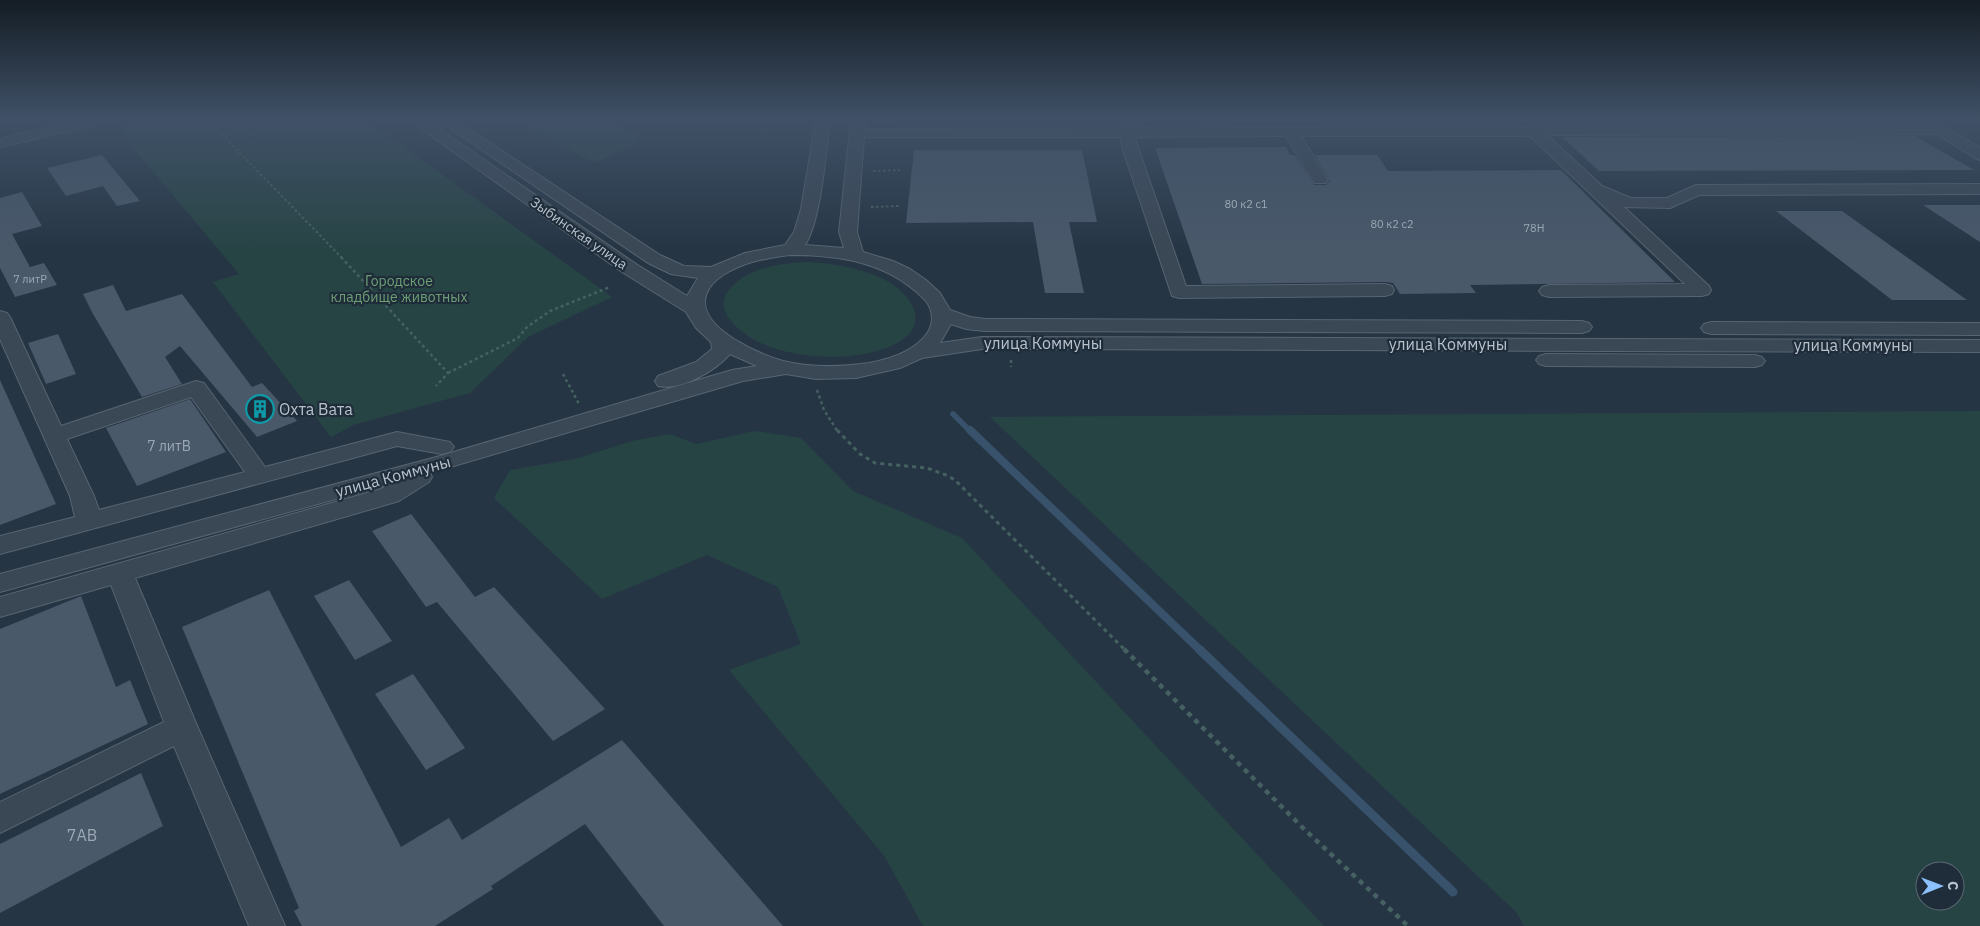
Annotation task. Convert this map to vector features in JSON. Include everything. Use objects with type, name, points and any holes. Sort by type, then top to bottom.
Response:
[{"type":"street","name":"Зыбинская улица","points":[[479,163],[629,268],[695,309]]},
{"type":"street","name":"Зыбинская улица","points":[[510,163],[674,271],[688,274],[717,272]]},
{"type":"street","points":[[790,250],[803,232],[816,163]]},
{"type":"street","points":[[854,163],[848,232],[855,255]]},
{"type":"street","points":[[1135,163],[1179,292],[1385,290]]},
{"type":"street","points":[[1310,163],[1320,180]]},
{"type":"street","points":[[1549,291],[1702,290],[1568,163]]},
{"type":"street","points":[[1597,190],[1629,203],[1670,203],[1696,190],[1980,189]]},
{"type":"street","points":[[790,250],[827,250],[855,255],[884,264],[914,280],[925,288],[936,301],[941,313],[941,326],[937,334],[927,346],[917,353],[886,366],[864,371],[814,372],[785,368],[753,358],[721,340],[708,329],[695,309],[695,298],[701,286],[710,276],[740,261],[790,250]]},
{"type":"street","name":"улица Коммуны","points":[[941,313],[966,323],[985,326],[1980,329]]},
{"type":"street","points":[[0,317],[82,496],[89,520]]},
{"type":"street","name":"улица Коммуны","points":[[0,583],[445,454],[686,376],[715,358],[722,350],[721,340]]},
{"type":"street","name":"улица Коммуны","points":[[917,353],[982,343],[1980,346]]},
{"type":"street","points":[[1451,344],[1498,356],[1534,360],[1980,362]]},
{"type":"street","name":"улица Коммуны","points":[[0,567],[445,454],[740,375],[785,368]]},
{"type":"street","points":[[54,436],[196,388],[259,475]]},
{"type":"street","points":[[0,544],[397,439],[445,454]]},
{"type":"street","points":[[0,606],[390,495],[445,454]]},
{"type":"street","points":[[119,572],[182,728],[267,926]]},
{"type":"street","points":[[0,818],[182,728]]},
{"type":"path","points":[[251,163],[448,373]]},
{"type":"path","points":[[870,171],[900,170]]},
{"type":"path","points":[[869,207],[899,206]]},
{"type":"path","points":[[436,386],[448,373],[518,338],[527,327],[550,311],[610,286]]},
{"type":"path","points":[[814,372],[819,400],[830,422],[862,456],[875,463],[931,468],[955,480],[1304,829],[1408,926]]},
{"type":"green space","name":"Городское кладбище животных","points":[[146,163],[427,163],[612,297],[528,337],[470,393],[353,425],[331,437],[213,282],[239,274]]},
{"type":"green space","points":[[806,262],[831,264],[859,270],[872,274],[896,287],[905,295],[915,317],[908,335],[888,347],[858,355],[823,357],[788,352],[756,341],[732,322],[726,314],[724,301],[727,293],[737,282],[746,276],[775,265]]},
{"type":"green space","points":[[1980,411],[1980,926],[1524,926],[1517,913],[990,417]]},
{"type":"green space","points":[[755,431],[801,438],[853,491],[962,538],[1324,926],[923,926],[885,857],[729,670],[801,644],[778,587],[707,555],[602,599],[494,498],[510,470],[575,459],[632,441],[670,434],[696,444]]},
{"type":"building","points":[[67,163],[109,163],[140,201],[117,206],[103,186],[66,196],[47,168]]},
{"type":"building","points":[[913,163],[1085,163],[1097,222],[1069,222],[1084,293],[1045,293],[1033,222],[906,223]]},
{"type":"building","points":[[1160,163],[1300,163],[1314,185],[1326,185],[1330,181],[1320,163],[1383,163],[1388,171],[1561,170],[1675,282],[1470,285],[1476,293],[1400,294],[1393,283],[1385,282],[1202,284]]},
{"type":"building","points":[[1591,163],[1962,163],[1974,170],[1599,171]]},
{"type":"building","points":[[22,192],[42,226],[12,234],[30,267],[44,263],[57,285],[15,297],[0,268],[0,198]]},
{"type":"building","points":[[1923,205],[1980,205],[1980,242]]},
{"type":"building","points":[[1776,211],[1842,211],[1967,300],[1892,300]]},
{"type":"building","points":[[113,285],[126,311],[182,294],[252,387],[262,383],[297,421],[257,437],[180,346],[165,357],[182,384],[142,397],[83,294]]},
{"type":"building","points":[[58,334],[76,374],[46,384],[28,343]]},
{"type":"building","points":[[0,380],[56,504],[0,525]]},
{"type":"building","points":[[190,399],[226,452],[137,486],[106,428]]},
{"type":"building","points":[[411,514],[475,597],[494,587],[605,709],[553,741],[437,602],[426,607],[372,531]]},
{"type":"building","points":[[349,580],[392,641],[355,660],[314,596]]},
{"type":"building","points":[[269,590],[401,847],[449,818],[462,840],[622,740],[783,926],[664,926],[585,824],[491,886],[493,889],[435,926],[302,926],[294,911],[299,908],[182,627]]},
{"type":"building","points":[[81,596],[116,687],[130,680],[148,724],[0,794],[0,629]]},
{"type":"building","points":[[413,674],[465,748],[426,770],[375,694]]},
{"type":"building","points":[[141,773],[163,826],[0,913],[0,844]]},
{"type":"waterway","points":[[953,414],[971,432]]},
{"type":"waterway","points":[[970,430],[1200,650]]},
{"type":"waterway","points":[[1199,649],[1453,892]]},
{"type":"place","name":"Охта Вата","points":[[260,409]]}]
